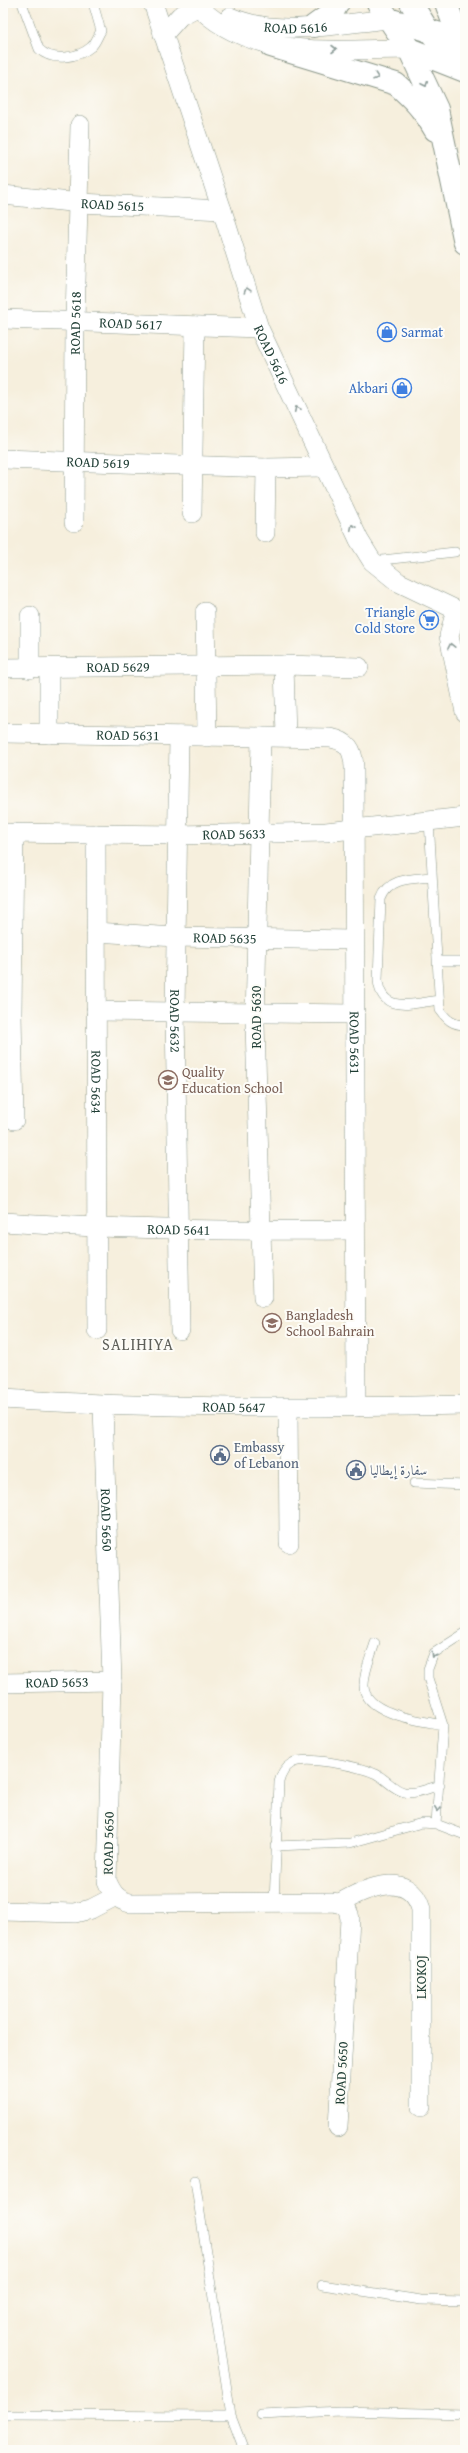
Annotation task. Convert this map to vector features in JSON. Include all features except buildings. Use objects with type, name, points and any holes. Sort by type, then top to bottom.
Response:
[{"type":"main road","points":[[314,26],[332,13],[338,3]]},
{"type":"main road","points":[[411,3],[428,30],[465,70]]},
{"type":"main road","points":[[446,3],[464,45]]},
{"type":"main road","points":[[383,11],[464,45]]},
{"type":"main road","points":[[383,11],[408,49],[437,109],[465,243]]},
{"type":"main road","points":[[271,46],[396,84],[411,96],[428,116],[447,154]]},
{"type":"main road","points":[[408,49],[465,70]]},
{"type":"street","name":"ROAD 5616","points":[[153,3],[222,210],[259,328],[323,467],[372,561],[398,582],[460,612]]},
{"type":"street","name":"ROAD 5616","points":[[202,4],[245,24],[266,28],[285,29],[314,26],[383,11]]},
{"type":"street","name":"ROAD 5616","points":[[202,4],[237,33],[271,46],[303,49],[408,49]]},
{"type":"street","points":[[163,35],[180,16],[202,4]]},
{"type":"street","name":"ROAD 5618","points":[[74,522],[75,321],[80,203],[80,125]]},
{"type":"street","name":"ROAD 5615","points":[[3,195],[80,203],[222,210]]},
{"type":"street","name":"ROAD 5617","points":[[3,319],[259,328]]},
{"type":"street","points":[[192,513],[195,326]]},
{"type":"street","name":"ROAD 5619","points":[[3,459],[266,468],[323,467]]},
{"type":"street","points":[[265,533],[266,468]]},
{"type":"street","points":[[205,612],[208,737]]},
{"type":"street","points":[[460,612],[449,636],[465,712]]},
{"type":"street","points":[[30,616],[30,668]]},
{"type":"street","points":[[284,665],[286,737]]},
{"type":"street","name":"ROAD 5629","points":[[3,668],[206,668],[284,665],[359,667]]},
{"type":"street","points":[[49,669],[49,734]]},
{"type":"street","name":"ROAD 5631","points":[[3,733],[330,738],[341,740],[349,746],[353,755],[354,767],[353,940],[356,1407]]},
{"type":"street","name":"ROAD 5632","points":[[179,736],[174,1011],[180,1330]]},
{"type":"street","name":"ROAD 5630","points":[[261,737],[255,1012],[263,1298]]},
{"type":"street","name":"ROAD 5633","points":[[9,833],[178,835],[353,831],[429,820],[465,817]]},
{"type":"street","points":[[9,833],[10,1112]]},
{"type":"street","name":"ROAD 5634","points":[[96,834],[97,1330]]},
{"type":"street","name":"ROAD 5635","points":[[96,932],[175,936],[353,940]]},
{"type":"street","points":[[96,1011],[354,1014]]},
{"type":"street","name":"ROAD 5641","points":[[3,1222],[97,1228],[178,1230],[354,1230]]},
{"type":"street","name":"ROAD 5647","points":[[3,1399],[103,1406],[288,1408],[465,1405]]},
{"type":"street","name":"ROAD 5650","points":[[103,1406],[112,1681],[107,1881],[116,1896]]},
{"type":"street","points":[[288,1408],[289,1543]]},
{"type":"street","name":"ROAD 5653","points":[[3,1683],[112,1681]]},
{"type":"street","name":"LKOKOJ","points":[[340,1903],[371,1887],[401,1886],[407,1888],[418,1898],[421,1909],[421,2107]]},
{"type":"street","points":[[3,1911],[75,1913],[91,1909],[116,1896],[130,1903],[340,1903]]},
{"type":"street","name":"ROAD 5650","points":[[338,2127],[350,1919],[349,1911],[340,1903]]},
{"type":"lane","points":[[22,3],[39,49],[44,54],[60,57],[79,54],[92,46],[101,31],[94,3]]},
{"type":"lane","points":[[372,561],[455,552]]},
{"type":"lane","points":[[429,820],[440,1010],[447,1020],[458,1025],[465,1025]]},
{"type":"lane","points":[[432,877],[401,880],[388,887],[384,893],[381,900],[378,980],[379,991],[385,1000],[395,1004],[439,1000]]},
{"type":"lane","points":[[437,961],[465,961]]},
{"type":"lane","points":[[414,1483],[465,1485]]},
{"type":"lane","points":[[436,1824],[440,1785],[443,1725],[428,1678],[430,1660],[440,1648],[465,1634]]},
{"type":"lane","points":[[375,1643],[364,1679],[364,1686],[368,1697],[378,1707],[394,1714],[443,1725]]},
{"type":"lane","points":[[274,1903],[275,1846],[279,1782],[286,1768],[301,1760],[310,1759],[374,1773],[404,1792],[413,1792],[440,1785]]},
{"type":"lane","points":[[275,1846],[350,1843],[422,1823],[436,1824],[465,1835]]},
{"type":"lane","points":[[195,2180],[231,2416],[244,2450]]},
{"type":"lane","points":[[322,2285],[421,2300],[465,2301]]},
{"type":"lane","points":[[261,2415],[340,2411],[465,2414]]},
{"type":"lane","points":[[3,2415],[231,2416]]},
{"type":"place","name":"Sarmat","points":[[387,332]]},
{"type":"place","name":"Akbari","points":[[402,388]]},
{"type":"place","name":"Triangle Cold Store","points":[[429,620]]},
{"type":"place","name":"Quality Education School","points":[[168,1080]]},
{"type":"place","name":"Bangladesh School Bahrain","points":[[272,1323]]},
{"type":"place","name":"Embassy of Lebanon","points":[[220,1455]]},
{"type":"place","name":"سفارة إيطاليا","points":[[356,1470]]},
{"type":"district","name":"SALIHIYA","points":[[138,1344]]}]
